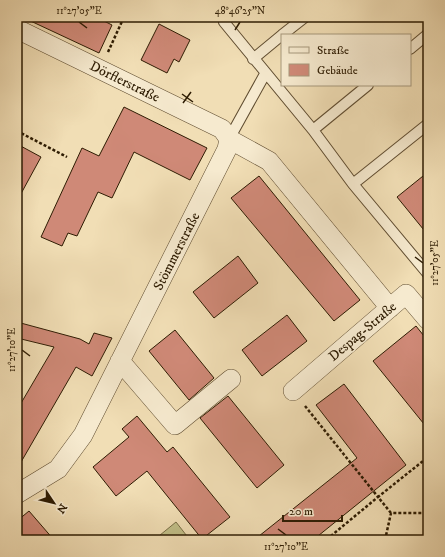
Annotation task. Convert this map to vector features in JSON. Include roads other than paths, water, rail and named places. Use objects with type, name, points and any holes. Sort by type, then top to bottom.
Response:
[{"type":"street","name":"Dörflerstraße","points":[[17,29],[100,68],[222,129],[229,139],[269,161],[390,308]]},
{"type":"street","name":"Stömmerstraße","points":[[17,494],[58,468],[83,435],[227,149],[229,139]]},
{"type":"street","name":"Despag-Straße","points":[[293,391],[406,294],[428,320]]},
{"type":"street","points":[[120,361],[175,425],[231,379]]},
{"type":"lane","points":[[227,17],[224,22],[265,74],[313,130],[353,184],[428,274]]},
{"type":"lane","points":[[283,34],[305,17]]},
{"type":"lane","points":[[411,48],[428,34]]},
{"type":"lane","points":[[253,59],[281,36]]},
{"type":"lane","points":[[229,139],[265,74]]},
{"type":"lane","points":[[313,130],[367,86]]},
{"type":"lane","points":[[353,184],[428,124]]}]
